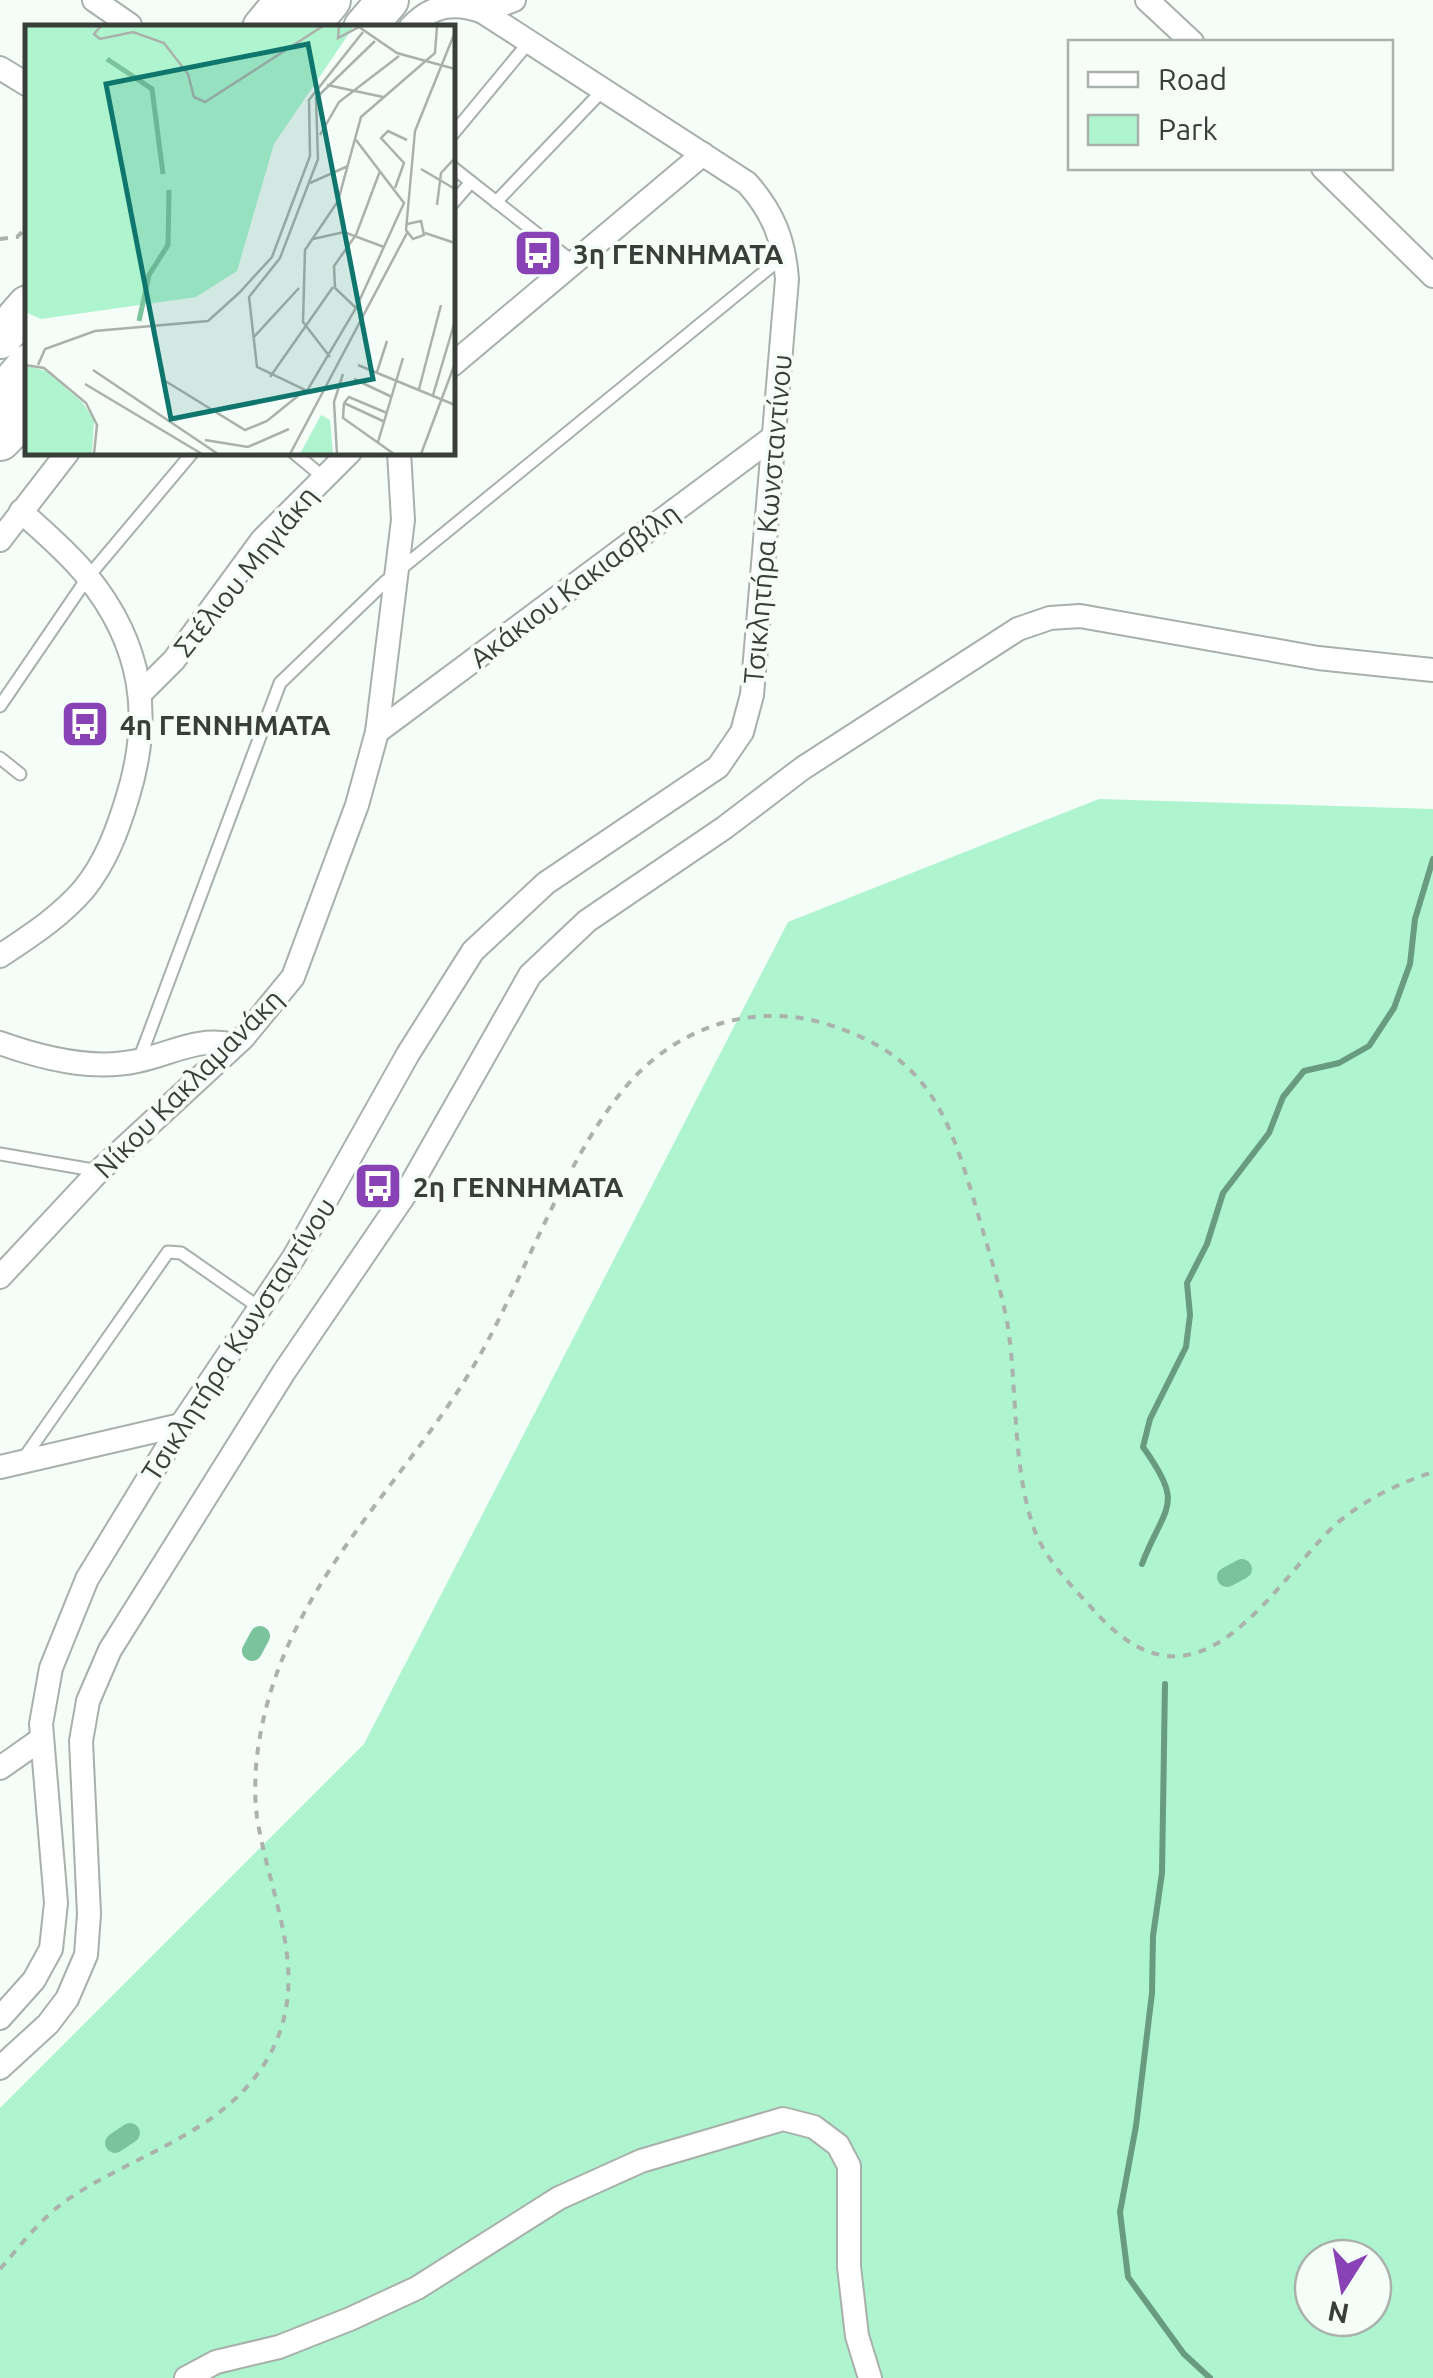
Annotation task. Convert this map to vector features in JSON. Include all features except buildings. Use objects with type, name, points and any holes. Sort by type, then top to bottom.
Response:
[{"type":"highway","points":[[237,25],[253,0]]},
{"type":"highway","points":[[265,25],[286,0]]},
{"type":"highway","points":[[309,25],[330,0]]},
{"type":"highway","points":[[367,25],[388,0]]},
{"type":"highway","points":[[0,338],[25,309]]},
{"type":"highway","points":[[0,398],[25,369]]},
{"type":"highway","points":[[0,440],[25,415]]},
{"type":"street","points":[[94,0],[130,25]]},
{"type":"street","points":[[482,12],[514,0]]},
{"type":"street","points":[[1146,0],[1190,40]]},
{"type":"street","name":"Τσικλητήρα Κωνσταντίνου","points":[[0,2018],[44,1964],[56,1918],[40,1740],[52,1668],[87,1579],[180,1425],[294,1258],[408,1054],[472,952],[546,883],[704,780],[734,747],[748,716],[756,666],[786,298],[785,255],[761,198],[747,183],[482,12],[457,5],[426,12],[413,25]]},
{"type":"street","points":[[0,68],[25,84]]},
{"type":"street","points":[[455,362],[703,154]]},
{"type":"street","points":[[1325,170],[1433,276]]},
{"type":"street","name":"Ακάκιου Κακιασβίλη","points":[[376,732],[772,438]]},
{"type":"street","points":[[0,540],[66,455]]},
{"type":"street","name":"Στέλιου Μηγιάκη","points":[[142,692],[174,660],[262,540],[346,455]]},
{"type":"street","name":"Νίκου Κακλαμανάκη","points":[[0,1276],[99,1171],[234,1046],[294,977],[358,805],[376,732],[403,520],[399,455]]},
{"type":"street","name":"Στέλιου Μηγιάκη","points":[[0,956],[58,916],[100,866],[124,811],[140,752],[142,692],[116,625],[88,577],[21,510]]},
{"type":"street","points":[[0,2068],[58,2011],[80,1975],[86,1955],[88,1914],[80,1741],[88,1701],[110,1650],[284,1372],[408,1190],[510,1004],[558,944],[803,768],[1018,629],[1050,618],[1080,616],[1318,658],[1433,670]]},
{"type":"street","points":[[0,1043],[78,1062],[138,1061],[186,1045],[234,1046]]},
{"type":"street","points":[[11,1464],[180,1425]]},
{"type":"street","points":[[0,1768],[40,1740]]},
{"type":"street","points":[[186,2378],[216,2362],[314,2333],[416,2288],[559,2198],[641,2161],[783,2119],[814,2126],[838,2146],[848,2166],[849,2268],[857,2336],[870,2378]]},
{"type":"lane","points":[[455,132],[530,40]]},
{"type":"lane","points":[[496,202],[604,89]]},
{"type":"lane","points":[[455,169],[574,262]]},
{"type":"lane","points":[[455,201],[471,182]]},
{"type":"lane","points":[[138,1061],[275,692],[288,674],[398,575],[785,255]]},
{"type":"lane","points":[[0,706],[88,577],[190,455]]},
{"type":"lane","points":[[298,455],[322,476]]},
{"type":"lane","points":[[0,758],[20,774]]},
{"type":"lane","points":[[0,1154],[99,1171]]},
{"type":"lane","points":[[11,1464],[168,1252],[181,1253],[260,1308]]},
{"type":"path","points":[[0,239],[17,237],[25,229]]},
{"type":"path","points":[[0,2269],[60,2204],[207,2122],[248,2086],[268,2057],[291,1995],[288,1956],[256,1809],[256,1770],[267,1706],[290,1641],[330,1565],[479,1357],[608,1109],[639,1072],[678,1041],[751,1015],[819,1022],[864,1038],[900,1058],[932,1090],[948,1116],[997,1279],[1008,1329],[1024,1486],[1034,1529],[1069,1583],[1136,1648],[1187,1656],[1208,1648],[1238,1628],[1337,1524],[1366,1502],[1433,1472]]},
{"type":"green space","points":[[1099,799],[1433,809],[1433,2378],[0,2378],[0,2108],[364,1744],[788,922]]},
{"type":"waterway","points":[[1142,1564],[1164,1516],[1168,1495],[1143,1447],[1150,1419],[1186,1347],[1190,1315],[1187,1283],[1207,1244],[1223,1193],[1269,1133],[1283,1097],[1304,1071],[1339,1063],[1369,1046],[1394,1008],[1410,964],[1415,919],[1433,859]]},
{"type":"waterway","points":[[1227,1577],[1242,1569]]},
{"type":"waterway","points":[[252,1651],[260,1636]]},
{"type":"waterway","points":[[1165,1684],[1162,1873],[1153,1936],[1152,1993],[1136,2126],[1120,2212],[1128,2277],[1184,2354],[1210,2378]]},
{"type":"waterway","points":[[115,2143],[130,2133]]},
{"type":"place","name":"3η ΓΕΝΝΗΜΑΤΑ","points":[[538,253]]},
{"type":"place","name":"4η ΓΕΝΝΗΜΑΤΑ","points":[[85,724]]},
{"type":"place","name":"2η ΓΕΝΝΗΜΑΤΑ","points":[[378,1186]]}]
